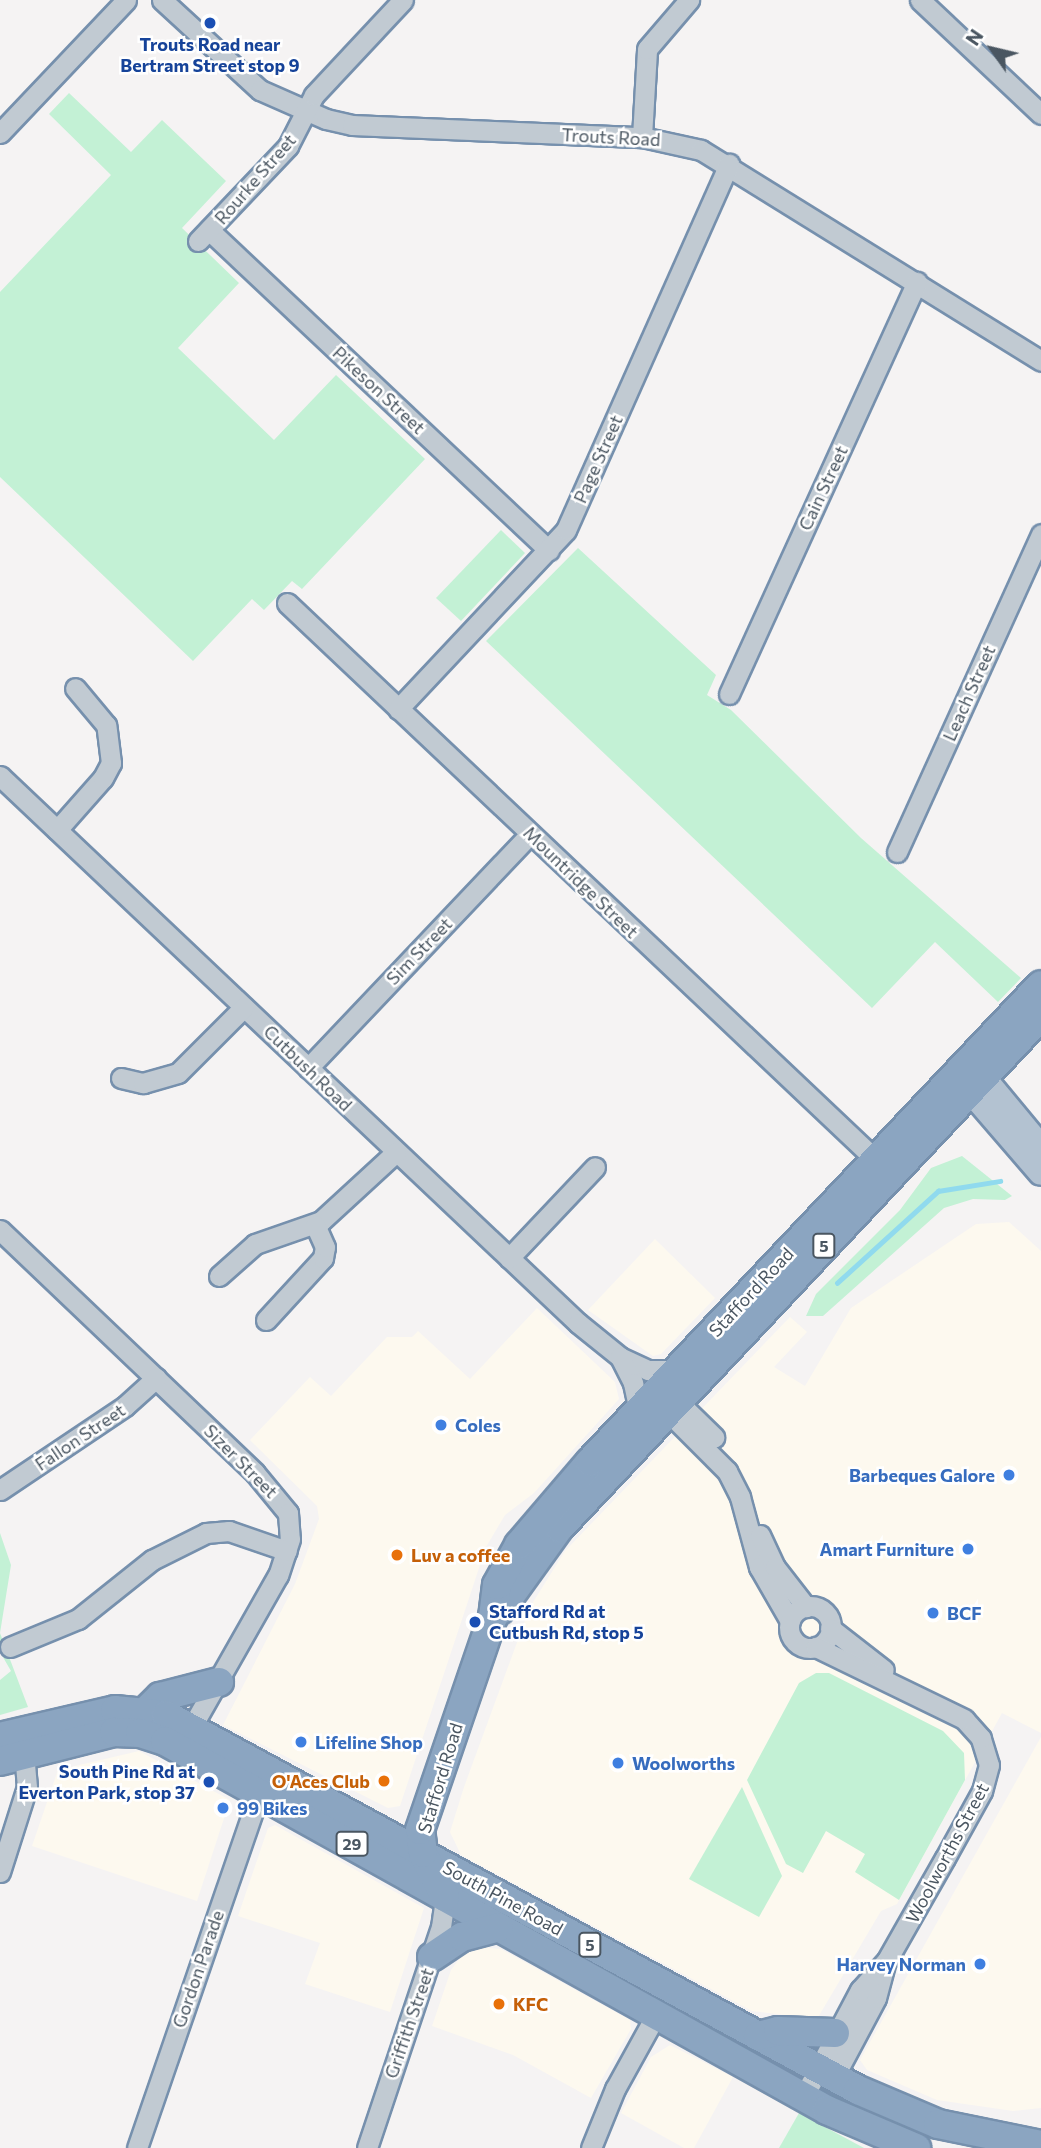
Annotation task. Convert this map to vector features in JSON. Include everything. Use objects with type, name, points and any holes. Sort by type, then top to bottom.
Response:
[{"type":"highway","name":"Stafford Road","points":[[445,1897],[423,1853],[420,1836],[425,1814],[494,1617],[497,1585],[519,1545],[970,1076],[1041,985]]},
{"type":"highway","name":"Stafford Road","points":[[663,1397],[876,1160],[1041,1016]]},
{"type":"highway","points":[[146,1711],[160,1697],[219,1682]]},
{"type":"highway","name":"South Pine Road","points":[[0,1737],[115,1710],[146,1711],[260,1791],[445,1897],[804,2096],[916,2148]]},
{"type":"highway","name":"South Pine Road","points":[[12,1758],[122,1731],[186,1738],[423,1853],[825,2072],[938,2124],[1041,2145]]},
{"type":"highway","points":[[432,1956],[462,1937],[499,1927]]},
{"type":"highway","points":[[758,2036],[778,2031],[835,2033]]},
{"type":"main road","points":[[970,1076],[1041,1147]]},
{"type":"main road","points":[[970,1076],[1041,1173]]},
{"type":"street","points":[[0,133],[126,0]]},
{"type":"street","name":"Trouts Road","points":[[162,0],[247,80],[305,112],[352,125],[642,137],[685,144],[729,164],[1041,361]]},
{"type":"street","name":"Rourke Street","points":[[204,236],[288,146],[314,95],[403,0]]},
{"type":"street","points":[[642,137],[647,49],[689,0]]},
{"type":"street","points":[[920,0],[1041,114]]},
{"type":"street","name":"Page Street","points":[[398,709],[549,550],[571,520],[729,164]]},
{"type":"street","name":"Pikeson Street","points":[[204,236],[549,550]]},
{"type":"street","name":"Cain Street","points":[[729,694],[917,282]]},
{"type":"street","name":"Leach Street","points":[[897,852],[1041,534]]},
{"type":"street","name":"Mountridge Street","points":[[287,603],[876,1160]]},
{"type":"street","points":[[57,830],[103,778],[111,763],[106,725],[75,688]]},
{"type":"street","name":"Cutbush Road","points":[[0,776],[509,1258],[620,1357],[648,1370],[663,1397]]},
{"type":"street","name":"Sim Street","points":[[308,1068],[530,834]]},
{"type":"street","points":[[121,1078],[143,1083],[178,1073],[244,1007]]},
{"type":"street","points":[[219,1276],[255,1244],[315,1226],[396,1152]]},
{"type":"street","points":[[509,1258],[595,1167]]},
{"type":"street","points":[[266,1320],[323,1258],[325,1247],[315,1226]]},
{"type":"street","name":"Sizer Street","points":[[0,1230],[279,1499],[290,1525],[287,1551],[219,1682],[186,1738]]},
{"type":"street","name":"Cutbush Road","points":[[620,1357],[633,1383],[663,1397]]},
{"type":"street","name":"Fallon Street","points":[[0,1490],[125,1406],[156,1378]]},
{"type":"street","points":[[663,1397],[737,1466],[769,1556],[806,1607],[822,1611],[830,1628],[826,1640],[816,1647],[802,1646],[793,1639],[790,1620],[759,1567],[740,1497],[727,1471],[663,1397]]},
{"type":"street","points":[[10,1647],[78,1619],[152,1560],[206,1533],[229,1531],[287,1551]]},
{"type":"street","points":[[790,1620],[806,1607]]},
{"type":"street","name":"Woolworths Street","points":[[804,2096],[825,2072],[876,1998],[887,1960],[988,1777],[988,1754],[977,1731],[916,1693],[830,1628]]},
{"type":"street","name":"Woolworths Street","points":[[816,1647],[916,1693]]},
{"type":"street","points":[[0,1871],[27,1787],[12,1758]]},
{"type":"street","name":"Gordon Parade","points":[[136,2148],[260,1791]]},
{"type":"street","name":"Griffith Street","points":[[367,2148],[446,1911],[445,1897]]},
{"type":"street","name":"Woolworths Street","points":[[825,2072],[835,2033],[860,1990],[887,1960]]},
{"type":"street","points":[[591,2148],[615,2089],[657,2013]]},
{"type":"shaded area","points":[[1009,1222],[1041,1251],[1041,1733],[1002,1713],[897,1904],[881,1911],[817,2019],[752,2011],[461,1855],[450,1832],[464,1787],[530,1607],[565,1551],[790,1317],[807,1332],[774,1367],[805,1386],[851,1308],[976,1224]]},
{"type":"shaded area","points":[[655,1239],[715,1298],[661,1354],[653,1356],[588,1310]]},
{"type":"shaded area","points":[[537,1308],[615,1382],[619,1399],[534,1493],[505,1515],[486,1547],[400,1806],[388,1808],[223,1725],[295,1584],[319,1519],[317,1506],[250,1440],[310,1377],[331,1396],[387,1337],[412,1337],[418,1331],[470,1379]]},
{"type":"shaded area","name":"Harvey Norman","points":[[1041,1737],[1041,2108],[1013,2111],[937,2100],[867,2070],[860,2060]]},
{"type":"shaded area","points":[[139,1751],[230,1800],[197,1901],[32,1846],[58,1770]]},
{"type":"shaded area","points":[[275,1825],[424,1908],[390,2012],[305,1984],[320,1943],[238,1916],[268,1828]]},
{"type":"shaded area","points":[[480,1947],[501,1949],[630,2020],[631,2029],[591,2098],[513,2055],[432,2026],[451,1970],[463,1954]]},
{"type":"shaded area","points":[[670,2045],[733,2077],[694,2148],[684,2148],[621,2113],[651,2057]]},
{"type":"green space","points":[[69,93],[131,152],[162,120],[226,181],[182,228],[239,283],[178,348],[274,440],[336,375],[425,459],[302,589],[292,581],[264,610],[252,599],[193,661],[0,477],[0,292],[111,175],[49,114]]},
{"type":"green space","points":[[501,530],[525,553],[461,621],[436,598]]},
{"type":"green space","points":[[578,548],[716,675],[707,695],[731,710],[861,838],[1021,978],[998,1002],[935,942],[872,1008],[486,641]]},
{"type":"green space","points":[[962,1156],[1012,1196],[1005,1200],[973,1199],[944,1208],[823,1316],[806,1316],[816,1294],[900,1210],[931,1168]]},
{"type":"green space","points":[[0,1533],[11,1565],[0,1633]]},
{"type":"green space","points":[[0,1633],[28,1707],[0,1715],[0,1680],[11,1671],[0,1652]]},
{"type":"green space","points":[[816,1673],[829,1673],[943,1731],[964,1753],[965,1780],[899,1900],[855,1872],[865,1854],[826,1831],[803,1873],[786,1864],[747,1780],[799,1683]]},
{"type":"green space","points":[[742,1787],[782,1876],[759,1917],[689,1879]]},
{"type":"green space","points":[[799,2113],[864,2148],[779,2148]]},
{"type":"waterway","points":[[837,1283],[938,1191],[1000,1181]]},
{"type":"place","name":"Trouts Road near Bertram Street stop 9","points":[[210,23]]},
{"type":"place","name":"Coles","points":[[441,1425]]},
{"type":"place","name":"Barbeques Galore","points":[[1009,1475]]},
{"type":"place","name":"Amart Furniture","points":[[968,1549]]},
{"type":"place","name":"Luv a coffee","points":[[397,1555]]},
{"type":"place","name":"BCF","points":[[933,1613]]},
{"type":"place","name":"Stafford Rd at Cutbush Rd, stop 5","points":[[475,1622]]},
{"type":"place","name":"Lifeline Shop","points":[[301,1742]]},
{"type":"place","name":"Woolworths","points":[[618,1763]]},
{"type":"place","name":"O'Aces Club","points":[[384,1781]]},
{"type":"place","name":"South Pine Rd at Everton Park, stop 37","points":[[209,1782]]},
{"type":"place","name":"99 Bikes","points":[[223,1808]]},
{"type":"place","name":"Harvey Norman","points":[[980,1964]]},
{"type":"place","name":"KFC","points":[[499,2004]]}]
